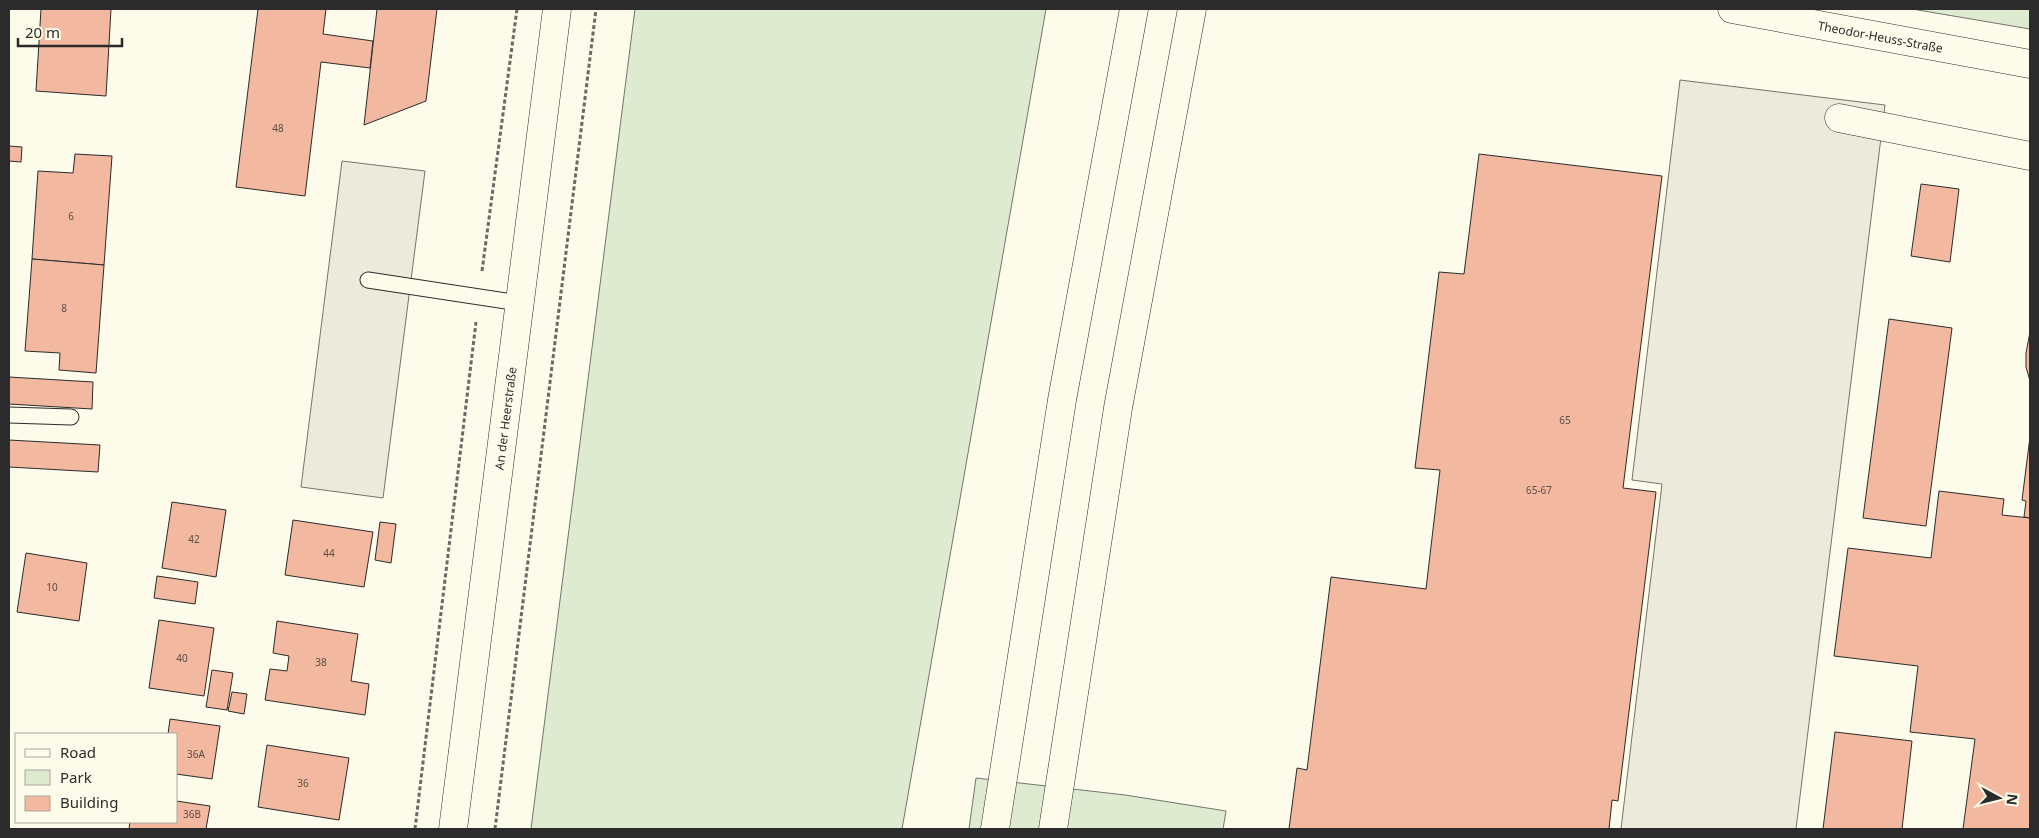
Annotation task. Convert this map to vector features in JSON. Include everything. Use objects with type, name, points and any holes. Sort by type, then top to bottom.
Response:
[{"type":"main road","name":"An der Heerstraße","points":[[453,829],[557,9]]},
{"type":"main road","points":[[996,829],[1062,400],[1134,9]]},
{"type":"main road","points":[[1053,829],[1118,408],[1192,9]]},
{"type":"main road","name":"Theodor-Heuss-Straße","points":[[1732,9],[2030,64]]},
{"type":"main road","points":[[1839,118],[2030,156]]},
{"type":"lane","points":[[368,280],[519,303]]},
{"type":"lane","points":[[9,415],[70,417]]},
{"type":"path","points":[[415,829],[479,297],[517,9]]},
{"type":"path","points":[[495,829],[596,9]]},
{"type":"green space","points":[[635,9],[1046,9],[902,829],[531,829]]},
{"type":"green space","points":[[1912,9],[2030,9],[2030,29]]},
{"type":"green space","points":[[976,778],[1125,795],[1226,811],[1223,829],[969,829]]},
{"type":"shaded area","points":[[1680,80],[1885,105],[1796,829],[1621,829],[1662,484],[1632,480]]},
{"type":"shaded area","points":[[342,161],[425,171],[383,498],[301,487]]},
{"type":"building","points":[[41,9],[111,9],[106,96],[36,91]]},
{"type":"building","points":[[258,9],[326,9],[323,34],[373,41],[370,68],[321,62],[305,196],[236,187]]},
{"type":"building","points":[[377,9],[437,9],[426,101],[364,125]]},
{"type":"building","points":[[9,146],[22,147],[21,162],[9,161]]},
{"type":"building","points":[[75,154],[112,156],[104,265],[32,259],[38,171],[73,173]]},
{"type":"building","points":[[1479,154],[1662,176],[1623,488],[1656,492],[1618,801],[1612,800],[1609,829],[1289,829],[1297,768],[1307,770],[1331,577],[1426,589],[1440,470],[1415,468],[1439,272],[1464,274]]},
{"type":"building","points":[[1921,184],[1959,189],[1950,262],[1911,256]]},
{"type":"building","points":[[32,259],[104,265],[96,373],[59,370],[60,353],[25,351]]},
{"type":"building","points":[[1889,319],[1952,328],[1926,526],[1863,518]]},
{"type":"building","points":[[2030,332],[2030,381],[2026,367],[2026,353]]},
{"type":"building","points":[[9,377],[93,382],[92,409],[9,404]]},
{"type":"building","points":[[2030,437],[2030,518],[2024,517],[2026,501],[2022,500]]},
{"type":"building","points":[[9,440],[100,445],[98,472],[9,467]]},
{"type":"building","points":[[1939,491],[2004,499],[2002,515],[2030,518],[2030,829],[1963,829],[1975,739],[1910,732],[1918,666],[1834,656],[1848,548],[1931,558]]},
{"type":"building","points":[[172,502],[226,510],[216,577],[162,568]]},
{"type":"building","points":[[293,520],[373,532],[364,587],[285,575]]},
{"type":"building","points":[[380,522],[396,524],[391,563],[375,560]]},
{"type":"building","points":[[26,553],[87,563],[79,621],[17,612]]},
{"type":"building","points":[[157,576],[198,582],[195,604],[154,598]]},
{"type":"building","points":[[159,620],[214,628],[204,696],[149,688]]},
{"type":"building","points":[[277,621],[358,634],[351,681],[369,684],[365,715],[265,700],[270,669],[287,671],[289,656],[273,653]]},
{"type":"building","points":[[212,670],[233,673],[227,710],[206,707]]},
{"type":"building","points":[[232,692],[247,694],[244,714],[228,711]]},
{"type":"building","points":[[170,719],[220,726],[212,779],[178,774],[178,733],[168,733]]},
{"type":"building","points":[[1835,732],[1912,741],[1902,829],[1823,829]]},
{"type":"building","points":[[267,745],[349,758],[339,820],[258,807]]},
{"type":"building","points":[[178,801],[210,806],[206,829],[129,829],[130,823],[178,823]]}]
